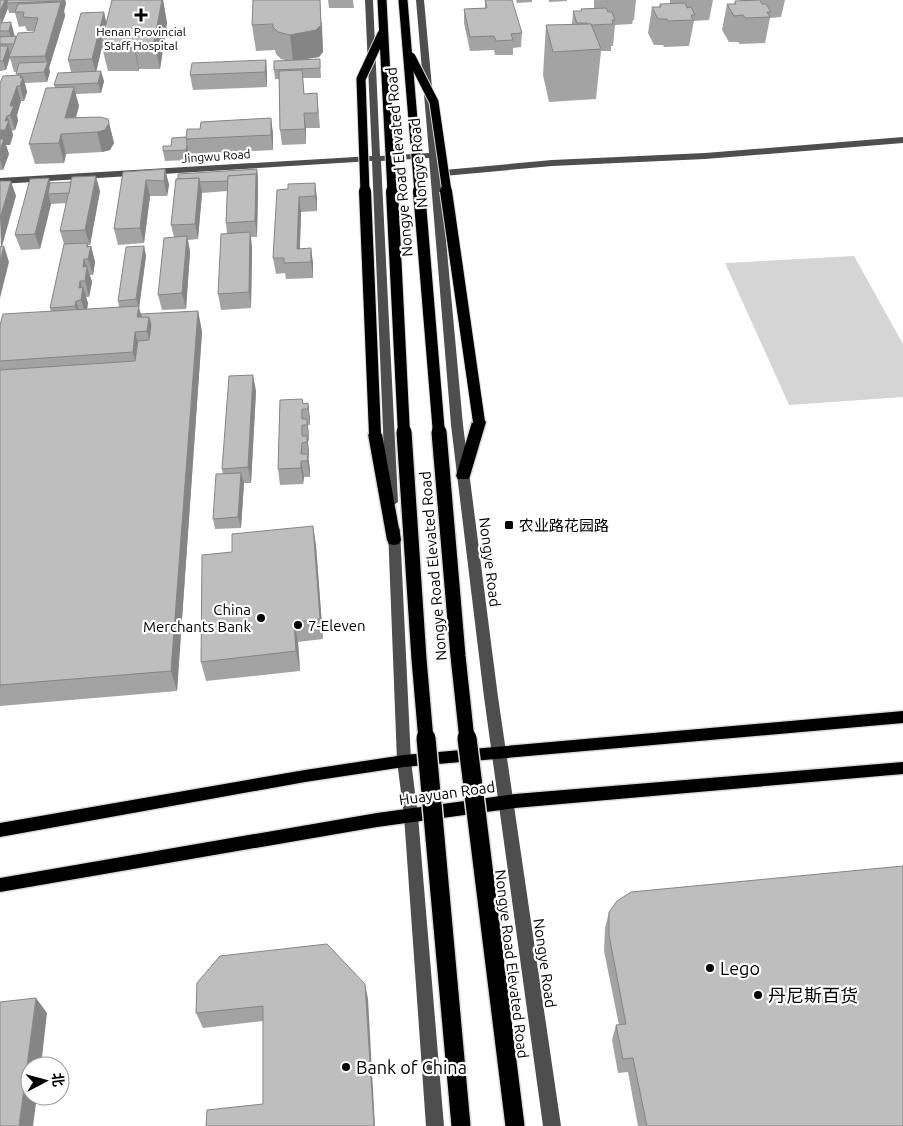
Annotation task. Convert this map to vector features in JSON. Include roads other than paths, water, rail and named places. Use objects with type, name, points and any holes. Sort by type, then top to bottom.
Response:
[{"type":"highway","name":"Nongye Road Elevated Road","points":[[382,0],[406,463],[419,659],[461,1126]]},
{"type":"highway","name":"Nongye Road Elevated Road","points":[[403,0],[458,656],[478,834],[515,1126]]},
{"type":"highway","points":[[384,31],[361,79],[375,434],[394,540]]},
{"type":"highway","points":[[407,49],[434,102],[479,422],[463,476]]},
{"type":"main road","points":[[0,830],[305,776],[404,761],[903,717]]},
{"type":"main road","name":"Huayuan Road","points":[[0,885],[239,843],[506,802],[903,768]]},
{"type":"street","points":[[369,0],[404,761],[411,816],[435,1126]]},
{"type":"street","name":"Nongye Road","points":[[420,0],[457,425],[498,752],[552,1126]]},
{"type":"street","points":[[444,173],[552,163],[705,156],[903,140]]},
{"type":"street","name":"Jingwu Road","points":[[0,182],[434,155]]},
{"type":"place","name":"Henan Provincial Staff Hospital","points":[[141,15]]},
{"type":"place","name":"农业路花园路","points":[[509,525]]},
{"type":"place","name":"China Merchants Bank","points":[[261,618]]},
{"type":"place","name":"7-Eleven","points":[[298,625]]},
{"type":"place","name":"Lego","points":[[710,968]]},
{"type":"place","name":"丹尼斯百货","points":[[758,995]]},
{"type":"place","name":"Bank of China","points":[[346,1067]]}]
